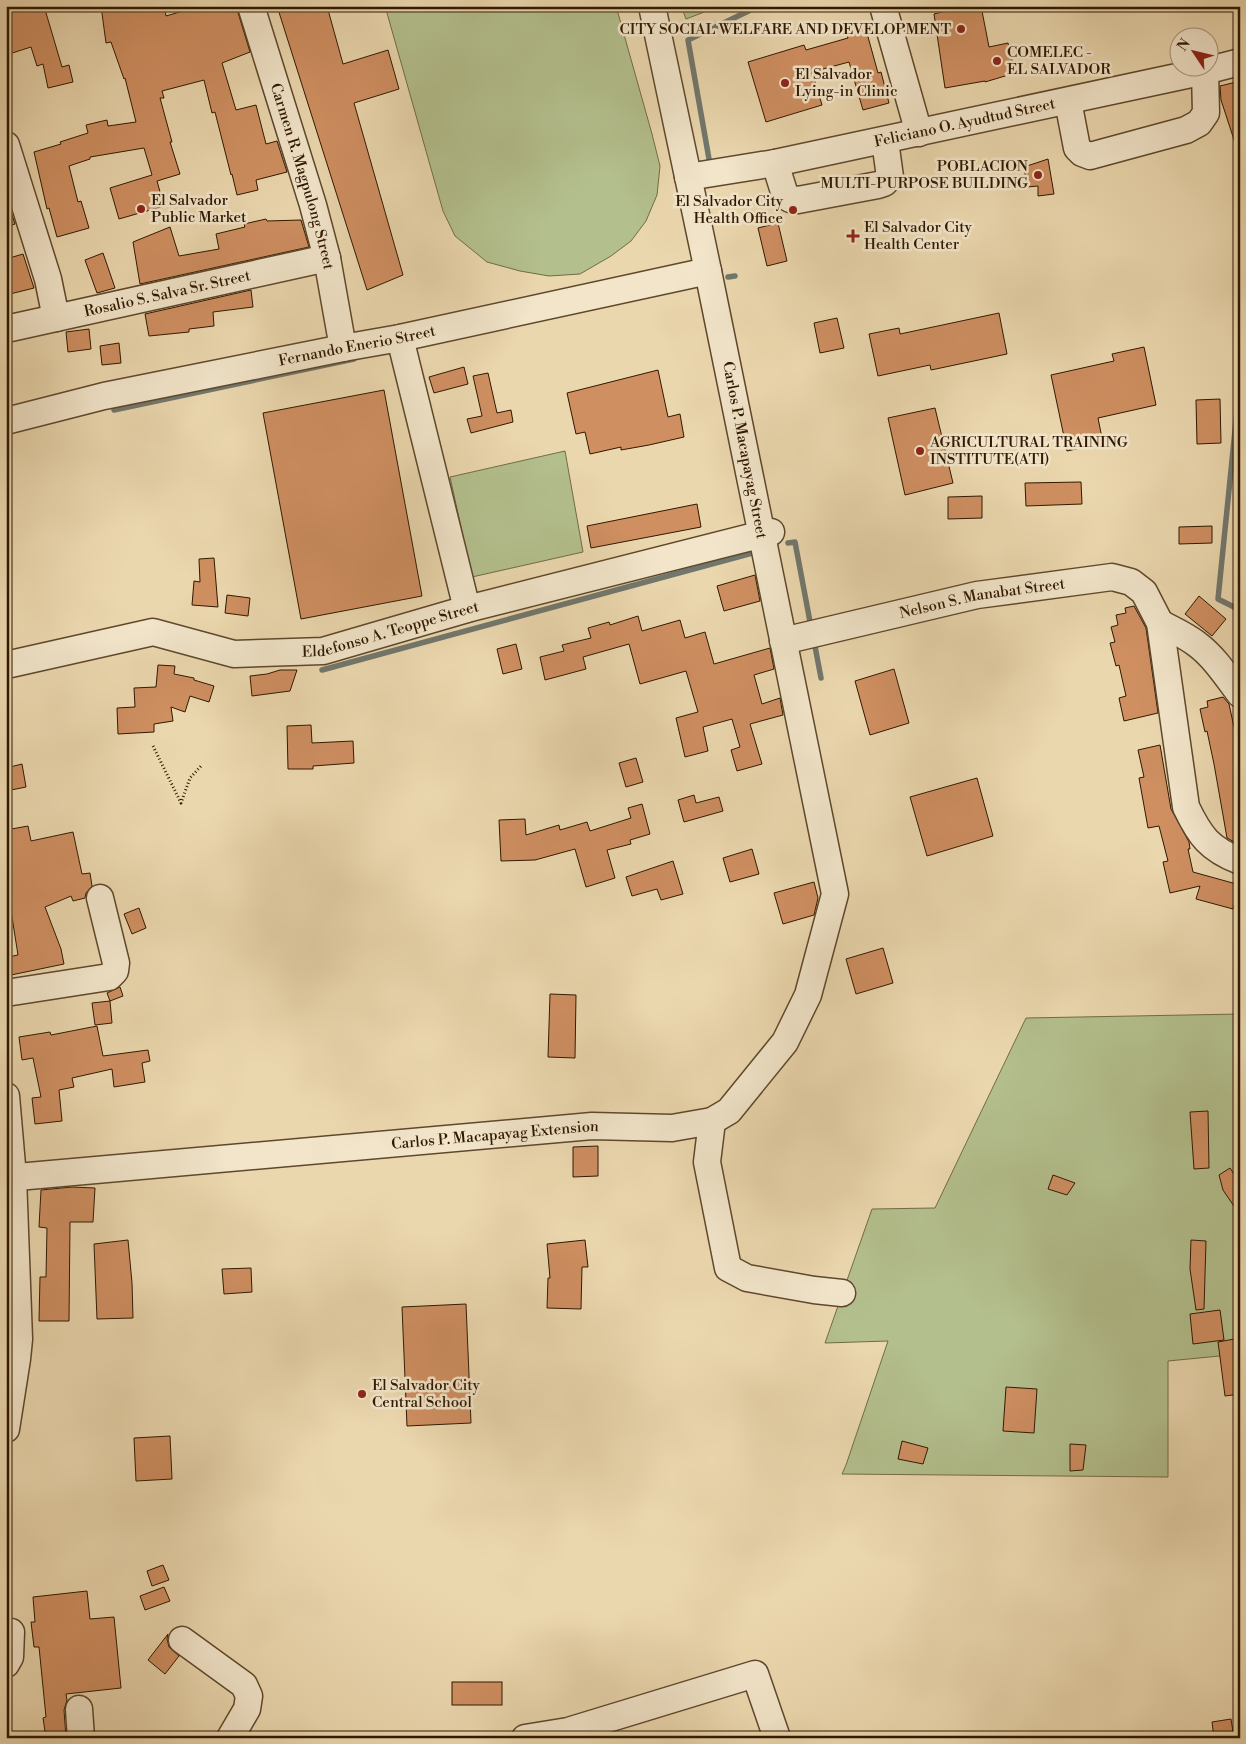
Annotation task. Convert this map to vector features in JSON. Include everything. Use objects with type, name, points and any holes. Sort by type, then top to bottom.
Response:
[{"type":"street","name":"Carmen R. Magpulong Street","points":[[251,6],[313,205],[327,258],[343,348]]},
{"type":"street","name":"Carlos P. Macapayag Street","points":[[652,6],[766,533],[783,642],[835,894]]},
{"type":"street","points":[[883,6],[919,133]]},
{"type":"street","name":"Feliciano O. Ayudtud Street","points":[[1218,68],[1240,62]]},
{"type":"street","name":"Feliciano O. Ayudtud Street","points":[[688,177],[775,164],[1173,78]]},
{"type":"street","points":[[1068,101],[1077,148],[1082,153],[1090,156],[1186,130],[1199,123],[1206,113],[1205,78]]},
{"type":"street","points":[[775,164],[785,195],[790,199],[798,200],[878,185],[884,183],[890,177],[886,141]]},
{"type":"street","points":[[6,145],[48,278],[56,318]]},
{"type":"street","name":"Rosalio S. Salva Sr. Street","points":[[6,329],[327,258]]},
{"type":"street","name":"Fernando Enerio Street","points":[[6,421],[104,396],[343,348],[403,348],[708,271]]},
{"type":"street","points":[[403,348],[467,609]]},
{"type":"street","name":"Eldefonso A. Teoppe Street","points":[[6,665],[153,632],[234,654],[323,651],[467,609],[766,533]]},
{"type":"street","name":"Nelson S. Manabat Street","points":[[783,642],[977,595],[1112,577],[1131,582],[1144,592],[1160,623],[1186,807],[1196,828],[1204,838],[1218,851],[1240,861]]},
{"type":"street","points":[[1160,623],[1200,646],[1240,694]]},
{"type":"street","name":"Carlos P. Macapayag Extension","points":[[10,1178],[592,1126],[672,1128],[712,1121],[728,1111],[785,1042],[808,995],[835,894]]},
{"type":"street","points":[[6,993],[109,977],[115,971],[116,963],[100,898]]},
{"type":"street","points":[[6,1096],[19,1339],[12,1360],[6,1430]]},
{"type":"street","points":[[712,1121],[706,1162],[728,1268],[747,1278],[842,1293]]},
{"type":"street","points":[[6,1664],[10,1657],[11,1632]]},
{"type":"street","points":[[182,1640],[244,1685],[249,1696],[247,1709],[230,1738]]},
{"type":"street","points":[[525,1738],[568,1731],[755,1674],[777,1738]]},
{"type":"street","points":[[79,1709],[81,1738]]},
{"type":"path","points":[[153,746],[181,803],[190,778],[202,765]]},
{"type":"green space","points":[[385,6],[616,6],[660,166],[657,195],[646,221],[631,241],[611,256],[580,274],[549,276],[520,271],[487,262],[455,236],[443,211]]},
{"type":"green space","points":[[681,6],[720,6],[686,19]]},
{"type":"green space","points":[[565,451],[583,552],[472,577],[450,477]]},
{"type":"green space","points":[[1240,1014],[1240,1354],[1168,1361],[1168,1477],[842,1474],[888,1341],[825,1343],[872,1209],[935,1208],[1026,1018]]},
{"type":"building","points":[[6,6],[44,6],[62,67],[69,65],[73,82],[48,88],[43,64],[37,66],[31,47],[6,55]]},
{"type":"building","points":[[101,6],[164,6],[166,16],[200,6],[236,6],[250,52],[222,63],[236,110],[256,105],[266,144],[277,141],[287,172],[256,180],[258,190],[237,195],[215,112],[212,113],[204,80],[162,91],[164,98],[160,98],[172,142],[170,142],[180,174],[157,181],[164,206],[119,219],[110,188],[152,175],[144,148],[90,157],[90,159],[69,166],[78,202],[81,201],[89,228],[57,237],[49,208],[47,209],[34,152],[88,133],[86,125],[107,120],[108,126],[136,122],[125,78],[111,42],[106,43]]},
{"type":"building","points":[[277,6],[327,6],[343,64],[388,50],[399,89],[354,103],[403,275],[367,290]]},
{"type":"building","points":[[965,6],[981,6],[989,47],[1008,43],[1015,73],[985,82],[945,88],[934,14]]},
{"type":"building","points":[[865,26],[878,73],[881,72],[889,103],[863,110],[849,62],[812,72],[822,105],[766,122],[748,62],[804,45],[806,50],[848,38],[846,32]]},
{"type":"building","points":[[1240,81],[1240,149],[1237,149],[1221,100],[1220,86]]},
{"type":"building","name":"POBLACION MULTI-PURPOSE BUILDING","points":[[1048,159],[1054,194],[1038,196],[1038,186],[1027,187],[1024,167]]},
{"type":"building","points":[[6,196],[15,224],[6,227]]},
{"type":"building","points":[[266,219],[267,221],[301,220],[309,247],[140,284],[133,242],[170,227],[179,256],[219,249],[216,234],[245,227],[244,224]]},
{"type":"building","points":[[778,223],[787,261],[767,266],[758,228]]},
{"type":"building","points":[[103,253],[115,288],[97,293],[85,260]]},
{"type":"building","points":[[23,254],[34,288],[6,295],[6,259]]},
{"type":"building","points":[[251,290],[253,307],[213,312],[214,326],[189,329],[189,332],[149,336],[145,314]]},
{"type":"building","points":[[999,313],[1007,354],[931,370],[930,365],[878,376],[869,334],[899,328],[900,334]]},
{"type":"building","points":[[837,318],[844,348],[820,353],[814,323]]},
{"type":"building","points":[[89,329],[91,349],[68,352],[66,332]]},
{"type":"building","points":[[119,343],[121,363],[102,365],[100,346]]},
{"type":"building","points":[[1144,347],[1156,405],[1098,418],[1103,443],[1067,451],[1051,375],[1114,361],[1112,354]]},
{"type":"building","points":[[464,367],[468,384],[434,393],[429,377]]},
{"type":"building","points":[[658,370],[668,417],[680,414],[684,437],[649,445],[621,450],[621,447],[590,454],[585,432],[576,434],[567,393]]},
{"type":"building","points":[[488,373],[497,413],[511,410],[513,422],[471,433],[467,419],[482,416],[473,376]]},
{"type":"building","points":[[384,390],[422,596],[301,619],[263,413]]},
{"type":"building","points":[[1220,399],[1221,443],[1197,444],[1196,400]]},
{"type":"building","name":"AGRICULTURAL TRAINING INSTITUTE(ATI)","points":[[935,408],[953,483],[905,495],[888,418]]},
{"type":"building","points":[[1081,482],[1082,504],[1026,506],[1025,483]]},
{"type":"building","points":[[982,496],[982,518],[948,519],[948,497]]},
{"type":"building","points":[[697,504],[701,527],[591,548],[587,526]]},
{"type":"building","points":[[1212,526],[1212,543],[1179,544],[1179,527]]},
{"type":"building","points":[[214,558],[218,607],[192,605],[194,581],[200,582],[199,559]]},
{"type":"building","points":[[755,575],[760,601],[724,611],[717,586]]},
{"type":"building","points":[[227,595],[250,598],[248,616],[225,613]]},
{"type":"building","points":[[1199,596],[1226,619],[1212,636],[1185,614]]},
{"type":"building","points":[[1134,606],[1146,628],[1158,713],[1124,721],[1119,698],[1126,696],[1119,665],[1116,666],[1110,643],[1115,642],[1111,627],[1118,625],[1116,615],[1126,613],[1125,608]]},
{"type":"building","points":[[638,616],[642,631],[680,620],[685,638],[705,632],[714,664],[770,648],[774,669],[754,675],[762,704],[780,698],[783,715],[750,724],[762,764],[737,771],[731,750],[740,747],[732,719],[703,727],[708,751],[685,757],[676,718],[698,712],[686,671],[640,684],[629,644],[583,657],[586,669],[545,680],[540,657],[564,651],[562,645],[591,638],[588,628],[609,622],[610,625]]},
{"type":"building","points":[[516,644],[522,669],[503,674],[497,649]]},
{"type":"building","points":[[158,665],[175,666],[174,674],[194,678],[194,680],[214,686],[209,702],[190,696],[185,712],[171,707],[173,721],[154,724],[154,732],[118,734],[117,708],[135,707],[134,688],[156,687]]},
{"type":"building","points":[[894,669],[909,723],[870,735],[855,681]]},
{"type":"building","points":[[280,670],[297,670],[290,691],[252,696],[250,676]]},
{"type":"building","points":[[1223,697],[1229,704],[1234,727],[1240,726],[1240,751],[1235,752],[1240,777],[1240,845],[1227,838],[1214,764],[1200,709],[1208,707],[1207,701]]},
{"type":"building","points":[[311,725],[312,743],[353,741],[354,763],[313,766],[313,769],[288,769],[287,726]]},
{"type":"building","points":[[1160,745],[1171,809],[1189,842],[1190,849],[1188,849],[1193,872],[1240,885],[1233,909],[1196,899],[1200,886],[1170,893],[1163,862],[1168,861],[1159,826],[1148,828],[1139,778],[1144,777],[1138,750]]},
{"type":"building","points":[[636,758],[643,782],[626,787],[619,763]]},
{"type":"building","points":[[22,764],[26,787],[6,791],[6,768]]},
{"type":"building","points":[[977,778],[993,836],[927,856],[910,797]]},
{"type":"building","points":[[694,795],[696,803],[719,797],[723,811],[684,822],[678,800]]},
{"type":"building","points":[[642,804],[650,834],[630,840],[631,844],[607,850],[615,878],[586,887],[575,849],[535,860],[501,861],[499,820],[525,819],[526,835],[559,825],[560,830],[587,822],[590,831],[631,818],[628,808]]},
{"type":"building","points":[[28,826],[31,841],[73,832],[82,874],[90,873],[92,886],[86,893],[85,898],[73,901],[71,896],[45,907],[61,949],[64,964],[11,975],[8,957],[18,955],[6,879],[6,830]]},
{"type":"building","points":[[752,849],[759,874],[730,882],[723,858]]},
{"type":"building","points":[[673,861],[683,894],[661,900],[657,889],[632,896],[626,877]]},
{"type":"building","points":[[814,882],[818,898],[814,915],[783,924],[774,893]]},
{"type":"building","points":[[139,908],[146,928],[132,934],[124,914]]},
{"type":"building","points":[[883,948],[893,983],[856,994],[846,959]]},
{"type":"building","points":[[120,987],[123,996],[110,1001],[107,993]]},
{"type":"building","points":[[550,994],[576,995],[575,1058],[548,1057]]},
{"type":"building","points":[[110,1001],[112,1023],[95,1025],[92,1003]]},
{"type":"building","points":[[97,1026],[103,1056],[148,1050],[150,1061],[142,1063],[145,1082],[114,1087],[112,1069],[72,1078],[74,1087],[59,1090],[62,1121],[35,1124],[32,1098],[41,1097],[33,1058],[22,1060],[19,1037],[50,1032],[51,1035]]},
{"type":"building","points":[[1208,1111],[1209,1168],[1194,1169],[1190,1112]]},
{"type":"building","points":[[598,1146],[598,1176],[573,1177],[573,1147]]},
{"type":"building","points":[[1230,1168],[1240,1183],[1240,1215],[1223,1190],[1219,1175]]},
{"type":"building","points":[[1053,1175],[1075,1183],[1067,1195],[1048,1189]]},
{"type":"building","points":[[72,1187],[95,1188],[93,1222],[70,1222],[69,1321],[39,1321],[40,1277],[46,1277],[47,1228],[39,1227],[41,1190]]},
{"type":"building","points":[[128,1240],[133,1318],[97,1319],[94,1244]]},
{"type":"building","points":[[585,1240],[588,1267],[582,1267],[581,1309],[547,1308],[548,1278],[550,1278],[547,1244]]},
{"type":"building","points":[[1191,1240],[1206,1241],[1204,1309],[1196,1310],[1190,1269]]},
{"type":"building","points":[[251,1268],[252,1292],[224,1294],[222,1269]]},
{"type":"building","points":[[466,1304],[471,1423],[407,1426],[402,1307]]},
{"type":"building","points":[[1220,1310],[1224,1340],[1193,1344],[1190,1314]]},
{"type":"building","points":[[1240,1338],[1240,1394],[1225,1396],[1218,1342]]},
{"type":"building","points":[[1006,1387],[1037,1389],[1034,1433],[1003,1431]]},
{"type":"building","points":[[170,1436],[172,1479],[136,1481],[134,1438]]},
{"type":"building","points":[[902,1441],[928,1448],[923,1464],[898,1459]]},
{"type":"building","points":[[1070,1444],[1086,1445],[1083,1470],[1070,1471]]},
{"type":"building","points":[[163,1565],[169,1580],[152,1586],[147,1571]]},
{"type":"building","points":[[164,1587],[170,1601],[145,1610],[140,1596]]},
{"type":"building","points":[[87,1591],[90,1619],[114,1617],[121,1688],[66,1694],[67,1700],[64,1710],[66,1738],[46,1738],[43,1718],[46,1717],[39,1647],[34,1647],[31,1622],[35,1622],[33,1597]]},
{"type":"building","points":[[168,1634],[169,1647],[179,1656],[165,1674],[148,1660]]},
{"type":"building","points":[[452,1682],[502,1682],[502,1705],[452,1705]]},
{"type":"building","points":[[1231,1719],[1234,1738],[1214,1738],[1212,1722]]},
{"type":"waterway","points":[[709,159],[688,40],[759,6]]},
{"type":"waterway","points":[[728,277],[735,276]]},
{"type":"waterway","points":[[114,410],[354,359]]},
{"type":"waterway","points":[[1240,381],[1218,599],[1240,610]]},
{"type":"waterway","points":[[788,543],[795,542],[811,627]]},
{"type":"waterway","points":[[322,670],[756,552]]},
{"type":"waterway","points":[[814,641],[821,678]]},
{"type":"place","name":"CITY SOCIAL WELFARE AND DEVELOPMENT","points":[[961,29]]},
{"type":"place","name":"COMELEC - EL SALVADOR","points":[[997,61]]},
{"type":"place","name":"El Salvador Lying-in Clinic","points":[[785,83]]},
{"type":"place","name":"POBLACION MULTI-PURPOSE BUILDING","points":[[1038,175]]},
{"type":"place","name":"El Salvador Public Market","points":[[141,209]]},
{"type":"place","name":"El Salvador City Health Office","points":[[793,210]]},
{"type":"place","name":"El Salvador City Health Center","points":[[853,236]]},
{"type":"place","name":"AGRICULTURAL TRAINING INSTITUTE(ATI)","points":[[920,451]]},
{"type":"place","name":"El Salvador City Central School","points":[[362,1394]]}]
